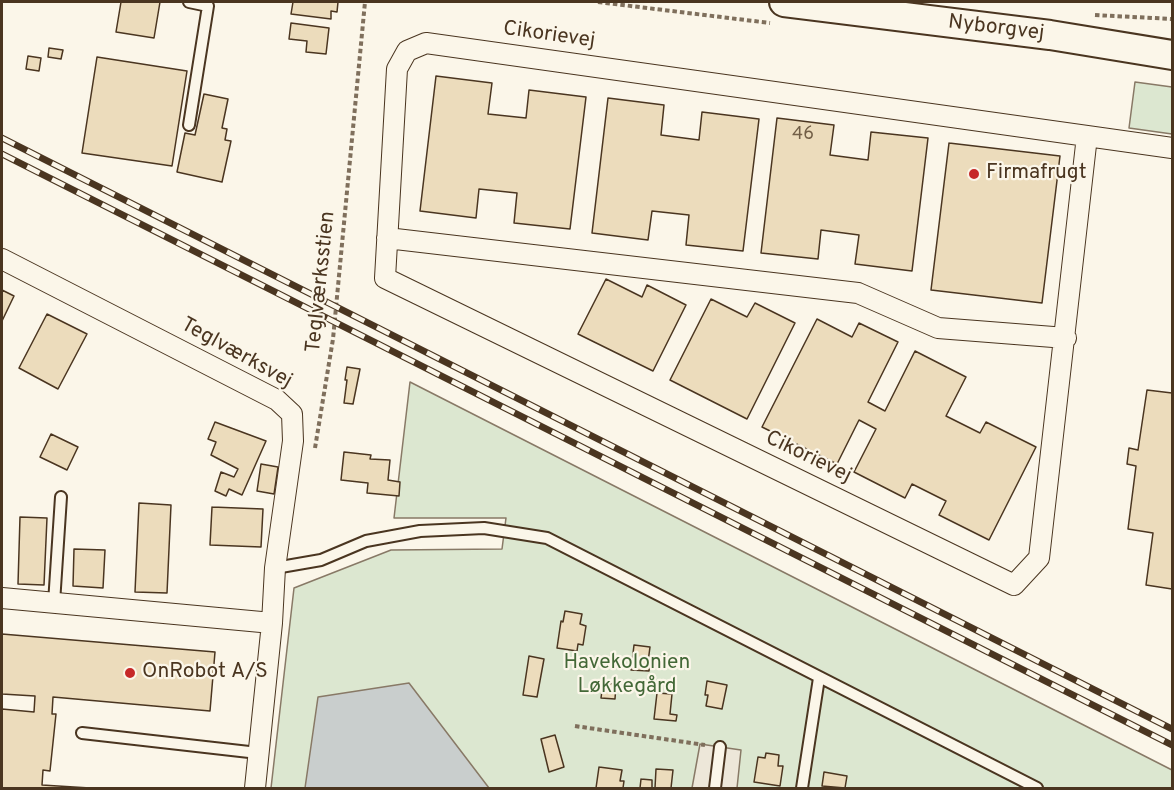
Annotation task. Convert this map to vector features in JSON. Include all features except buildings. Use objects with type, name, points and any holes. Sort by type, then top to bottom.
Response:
[{"type":"main road","name":"Nyborgvej","points":[[784,2],[1050,35],[1173,55]]},
{"type":"main road","points":[[1050,35],[1173,40]]},
{"type":"street","name":"Cikorievej","points":[[1087,136],[1066,338],[1039,558],[1014,585],[385,278],[397,69],[407,51],[426,43],[1173,148]]},
{"type":"street","points":[[387,238],[858,293],[938,328],[1066,338]]},
{"type":"street","name":"Teglværksvej","points":[[2,259],[277,400],[292,414],[293,441],[275,568],[272,623],[255,789]]},
{"type":"street","points":[[2,598],[272,623]]},
{"type":"lane","points":[[189,2],[208,6],[189,125]]},
{"type":"lane","points":[[54,603],[61,497]]},
{"type":"lane","points":[[275,568],[321,560],[366,541],[420,531],[484,528],[547,538],[1037,789]]},
{"type":"lane","points":[[802,789],[819,678]]},
{"type":"lane","points":[[82,733],[258,753]]},
{"type":"lane","points":[[715,789],[720,747]]},
{"type":"path","name":"Teglværksstien","points":[[315,452],[333,339],[365,2]]},
{"type":"path","points":[[575,726],[720,747]]},
{"type":"green space","points":[[1135,82],[1172,87],[1172,134],[1129,128]]},
{"type":"green space","name":"Havekolonien Løkkegård","points":[[410,382],[1172,770],[1172,788],[271,788],[294,588],[391,550],[502,549],[506,518],[394,518]]},
{"type":"shaded area","points":[[409,683],[489,788],[305,788],[318,697]]},
{"type":"shaded area","points":[[700,744],[741,750],[737,788],[692,788]]},
{"type":"railway","points":[[2,138],[1172,729]]},
{"type":"railway","points":[[2,154],[1172,745]]},
{"type":"place","name":"Firmafrugt","points":[[974,174]]},
{"type":"place","name":"OnRobot A/S","points":[[130,673]]}]
